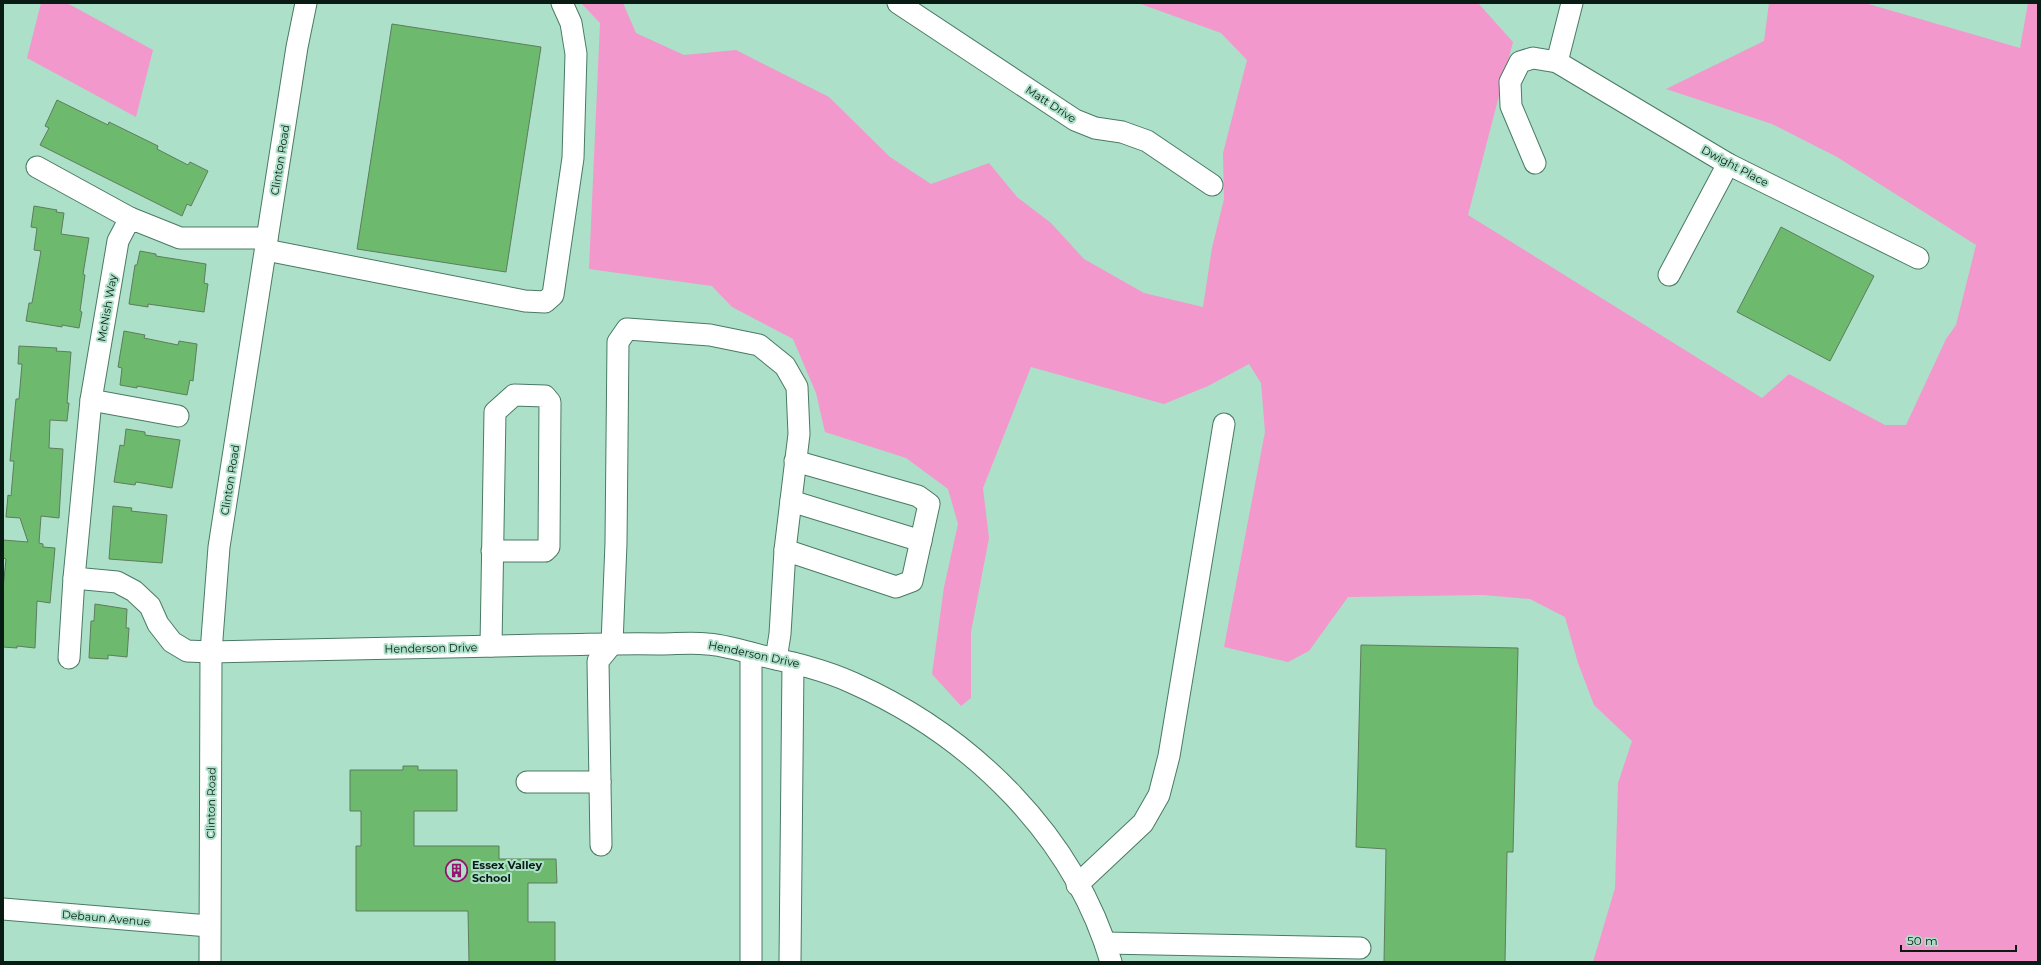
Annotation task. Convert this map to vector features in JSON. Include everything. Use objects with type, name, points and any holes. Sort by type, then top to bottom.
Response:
[{"type":"street","name":"Clinton Road","points":[[210,962],[211,652],[219,547],[297,47],[306,3]]},
{"type":"street","points":[[37,167],[130,218],[180,238],[267,244],[526,301],[545,302],[553,295],[573,158],[576,54],[571,23],[562,3]]},
{"type":"street","name":"Matt Drive","points":[[898,3],[1075,120],[1095,128],[1122,132],[1147,141],[1212,185]]},
{"type":"street","points":[[1535,163],[1511,106],[1510,82],[1520,62],[1533,58],[1558,62],[1572,3]]},
{"type":"street","name":"Dwight Place","points":[[1558,62],[1728,164],[1918,258]]},
{"type":"street","points":[[1669,275],[1728,164]]},
{"type":"street","name":"McNish Way","points":[[69,658],[74,578],[91,400],[118,241],[130,218]]},
{"type":"street","points":[[601,845],[598,662],[612,644],[616,542],[618,342],[628,329],[710,335],[759,345],[786,366],[797,387],[799,434],[785,550],[780,634],[784,661],[790,962]]},
{"type":"street","points":[[491,646],[492,551],[495,412],[514,395],[546,396],[550,402],[549,547],[545,551],[492,551]]},
{"type":"street","points":[[91,400],[178,416]]},
{"type":"street","points":[[1077,885],[1143,823],[1159,794],[1169,756],[1224,424]]},
{"type":"street","points":[[785,550],[896,587],[912,581],[929,504],[918,496],[795,461]]},
{"type":"street","points":[[790,501],[921,541]]},
{"type":"street","points":[[74,578],[117,582],[134,591],[150,606],[158,624],[172,642],[187,651],[211,652]]},
{"type":"street","name":"Henderson Drive","points":[[211,652],[612,644],[708,644],[784,661],[851,682],[894,702],[936,727],[974,757],[1008,790],[1040,826],[1077,885],[1090,908],[1108,953]]},
{"type":"street","points":[[751,962],[752,653]]},
{"type":"street","points":[[526,782],[600,782]]},
{"type":"street","name":"Debaun Avenue","points":[[3,909],[209,926]]},
{"type":"street","points":[[1108,953],[1203,953],[1360,948]]},
{"type":"shaded area","points":[[41,3],[67,3],[153,50],[136,117],[27,58]]},
{"type":"shaded area","points":[[581,3],[623,3],[636,33],[684,55],[736,50],[829,97],[890,157],[931,184],[989,163],[1017,197],[1051,223],[1084,259],[1144,293],[1203,307],[1212,248],[1224,199],[1223,153],[1247,60],[1221,33],[1138,3],[1478,3],[1513,42],[1468,215],[1762,398],[1789,374],[1885,425],[1906,425],[1946,339],[1956,325],[1976,245],[1837,157],[1772,124],[1666,89],[1764,41],[1769,3],[1865,3],[2020,48],[2028,3],[2038,3],[2038,962],[1593,962],[1615,888],[1618,783],[1632,741],[1594,705],[1578,663],[1565,617],[1530,599],[1483,595],[1348,597],[1309,651],[1288,662],[1224,647],[1265,432],[1261,383],[1249,364],[1208,386],[1164,404],[1031,367],[983,488],[989,538],[971,632],[971,698],[961,706],[932,674],[944,587],[958,524],[948,489],[906,458],[825,432],[816,393],[793,339],[732,307],[712,286],[589,269],[600,23]]},
{"type":"building","points":[[392,24],[541,47],[506,272],[357,249]]},
{"type":"building","points":[[57,100],[108,125],[109,122],[158,146],[157,149],[188,165],[190,162],[208,171],[191,206],[187,204],[182,216],[40,145],[49,128],[45,126]]},
{"type":"building","points":[[34,206],[57,210],[56,212],[64,213],[61,234],[89,238],[83,274],[85,275],[79,328],[62,325],[62,327],[26,321],[29,303],[32,303],[41,251],[34,250],[37,228],[31,227]]},
{"type":"building","points":[[1781,227],[1874,276],[1830,361],[1737,312]]},
{"type":"building","points":[[140,251],[156,254],[156,256],[206,264],[204,283],[208,284],[204,312],[148,304],[148,307],[129,304],[135,265],[137,265]]},
{"type":"building","points":[[124,331],[145,335],[144,338],[178,345],[179,341],[197,344],[193,381],[190,380],[187,395],[137,386],[137,388],[120,385],[122,368],[118,367]]},
{"type":"building","points":[[19,346],[57,348],[56,351],[71,352],[67,421],[50,420],[49,448],[63,449],[59,518],[41,516],[39,543],[43,544],[43,547],[55,548],[50,603],[37,601],[35,648],[17,646],[17,648],[3,647],[3,589],[6,559],[3,558],[3,540],[28,542],[20,518],[6,517],[8,495],[11,496],[14,461],[10,461],[16,399],[19,399],[22,364],[18,364]]},
{"type":"building","points":[[126,429],[145,432],[145,435],[180,440],[172,488],[136,482],[135,485],[114,482],[120,445],[124,446]]},
{"type":"building","points":[[113,506],[132,508],[131,511],[167,515],[162,563],[109,559]]},
{"type":"building","points":[[95,604],[127,609],[126,628],[129,628],[127,657],[108,655],[108,659],[89,658],[91,621],[94,621]]},
{"type":"building","points":[[1361,645],[1518,648],[1513,852],[1507,852],[1505,962],[1384,962],[1386,849],[1356,847]]},
{"type":"building","name":"Essex Valley School","points":[[403,766],[418,766],[418,770],[457,770],[457,811],[414,811],[414,846],[499,846],[499,859],[556,859],[557,883],[528,883],[528,922],[555,922],[555,962],[469,962],[468,911],[356,911],[356,846],[361,846],[361,811],[350,811],[350,770],[403,770]]},
{"type":"place","name":"Essex Valley School","points":[[456,871]]}]
